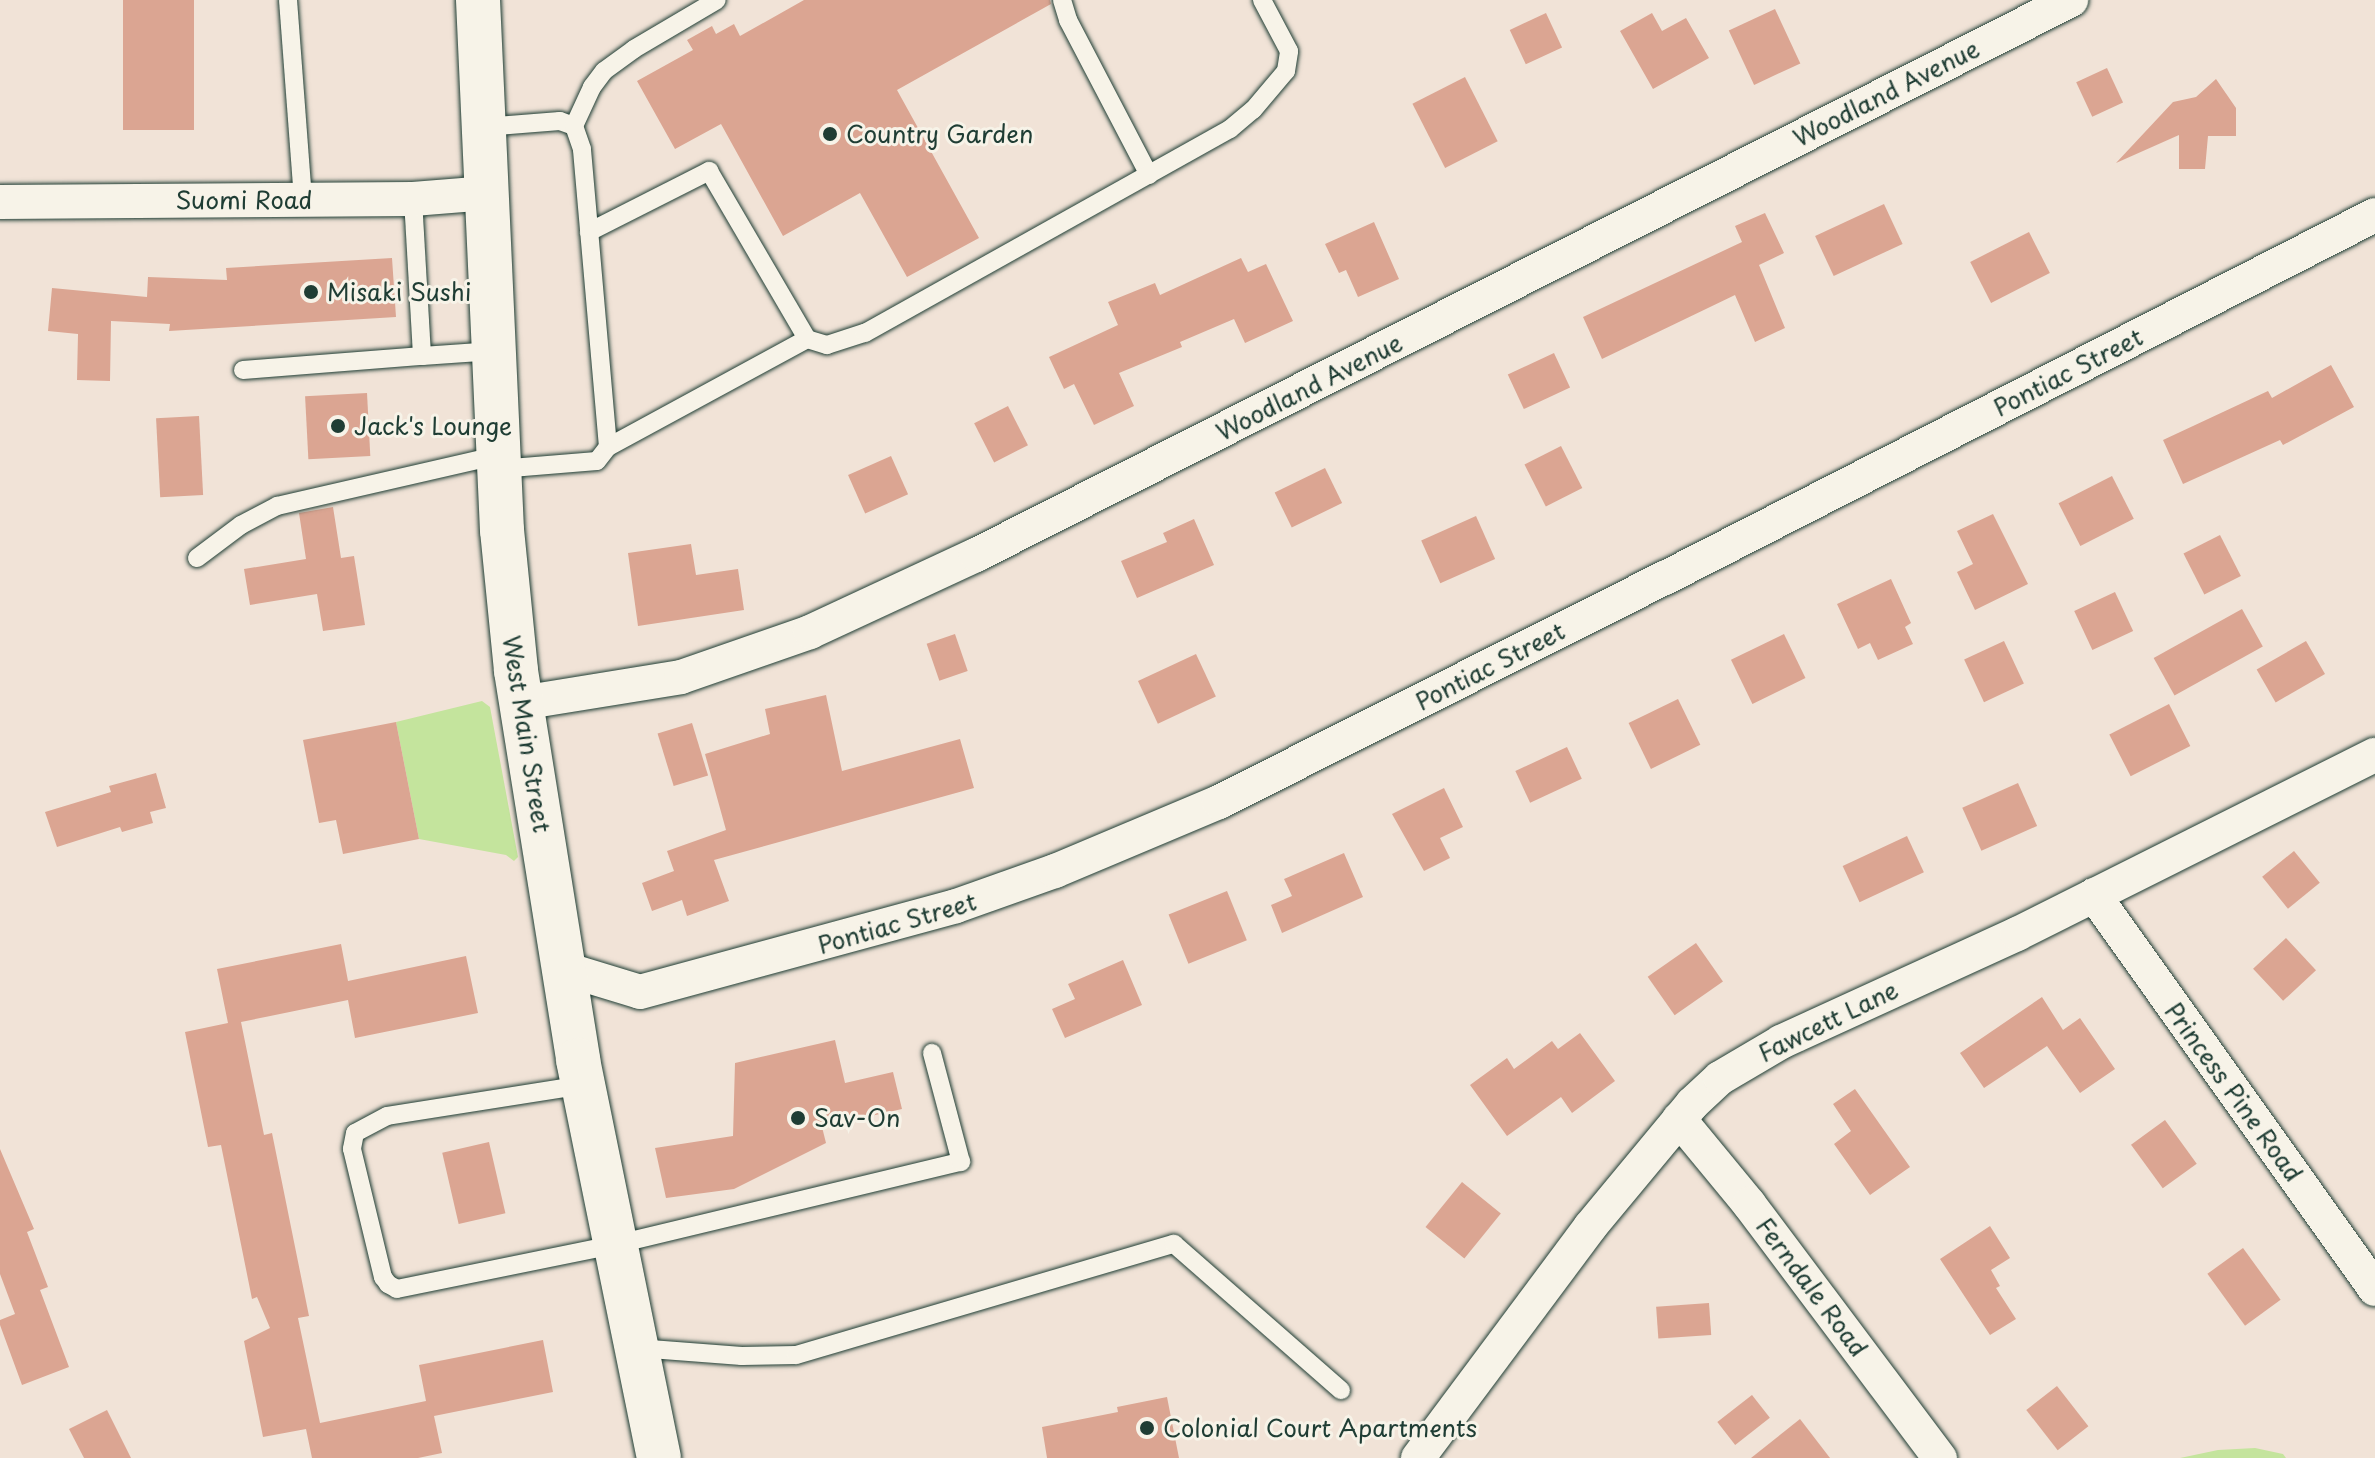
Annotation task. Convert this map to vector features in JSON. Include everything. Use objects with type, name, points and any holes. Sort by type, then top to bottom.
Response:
[{"type":"main road","name":"West Main Street","points":[[478,0],[505,570],[521,703],[583,1085],[634,1348],[659,1458]]},
{"type":"street","name":"Woodland Avenue","points":[[521,703],[681,677],[810,632],[1047,519],[2071,0]]},
{"type":"street","name":"Suomi Road","points":[[0,202],[413,199],[488,193]]},
{"type":"street","name":"Pontiac Street","points":[[565,969],[640,992],[942,911],[1055,871],[1219,802],[2375,215]]},
{"type":"street","name":"Fawcett Lane","points":[[1418,1458],[1590,1227],[1679,1119],[1720,1078],[1743,1062],[2094,895],[2375,755]]},
{"type":"street","name":"Princess Pine Road","points":[[2094,895],[2375,1289]]},
{"type":"street","name":"Ferndale Road","points":[[1679,1119],[1758,1216],[1940,1458]]},
{"type":"lane","points":[[288,0],[303,200]]},
{"type":"lane","points":[[608,447],[582,149],[574,126],[592,87],[604,71],[634,49],[717,0]]},
{"type":"lane","points":[[1062,0],[1068,20],[1149,175]]},
{"type":"lane","points":[[589,232],[709,171],[807,339],[827,345],[865,333],[1230,129],[1253,110],[1286,71],[1289,51],[1262,0]]},
{"type":"lane","points":[[484,127],[560,121],[574,126]]},
{"type":"lane","points":[[413,199],[422,356]]},
{"type":"lane","points":[[197,558],[241,525],[277,506],[499,462],[597,461],[608,447],[807,339]]},
{"type":"lane","points":[[243,370],[496,351]]},
{"type":"lane","points":[[583,1085],[387,1116],[355,1133],[352,1149],[383,1277],[397,1289],[614,1245],[961,1162],[932,1053]]},
{"type":"lane","points":[[634,1348],[742,1356],[796,1355],[1174,1244],[1341,1390]]},
{"type":"green space","points":[[482,701],[490,707],[518,857],[514,861],[506,855],[419,839],[396,722]]},
{"type":"green space","points":[[2255,1448],[2283,1454],[2286,1458],[2180,1458],[2218,1450]]},
{"type":"building","points":[[123,0],[194,0],[194,130],[123,130]]},
{"type":"building","name":"Country Garden","points":[[804,0],[1050,0],[1051,4],[897,90],[979,238],[907,277],[860,193],[783,236],[721,124],[675,149],[637,81],[693,50],[687,40],[712,26],[716,34],[734,24],[740,36]]},
{"type":"building","points":[[1775,9],[1800,63],[1754,85],[1729,31]]},
{"type":"building","points":[[1546,13],[1562,47],[1526,64],[1510,30]]},
{"type":"building","points":[[1652,13],[1662,31],[1686,18],[1709,58],[1653,89],[1620,31]]},
{"type":"building","points":[[2107,68],[2123,102],[2092,117],[2076,82]]},
{"type":"building","points":[[1465,77],[1498,141],[1445,168],[1412,104]]},
{"type":"building","points":[[2216,79],[2236,108],[2236,136],[2208,136],[2205,169],[2179,169],[2179,135],[2116,163],[2173,102],[2196,97]]},
{"type":"building","points":[[1884,204],[1903,244],[1834,276],[1815,236]]},
{"type":"building","points":[[1765,213],[1784,253],[1759,265],[1785,328],[1755,342],[1735,295],[1602,359],[1583,317],[1742,242],[1735,226]]},
{"type":"building","points":[[1374,222],[1399,279],[1358,297],[1346,270],[1339,273],[1325,244]]},
{"type":"building","points":[[2029,232],[2050,273],[1991,303],[1970,262]]},
{"type":"building","points":[[392,258],[396,317],[169,331],[170,324],[111,321],[110,381],[77,380],[78,334],[48,331],[52,288],[147,297],[148,277],[227,280],[226,268]]},
{"type":"building","points":[[1241,258],[1248,272],[1266,264],[1293,321],[1245,343],[1234,319],[1180,342],[1182,347],[1119,373],[1134,406],[1094,425],[1074,384],[1064,389],[1049,357],[1118,325],[1108,302],[1155,283],[1160,295]]},
{"type":"building","points":[[1554,353],[1570,387],[1524,409],[1508,375]]},
{"type":"building","points":[[2331,365],[2354,407],[2283,445],[2280,440],[2183,484],[2163,440],[2268,391],[2272,398]]},
{"type":"building","name":"Jack's Lounge","points":[[367,393],[370,456],[308,459],[305,396]]},
{"type":"building","points":[[1008,406],[1028,445],[994,462],[974,423]]},
{"type":"building","points":[[199,416],[203,495],[160,497],[156,418]]},
{"type":"building","points":[[1561,446],[1582,488],[1546,506],[1524,465]]},
{"type":"building","points":[[891,456],[908,494],[865,513],[848,475]]},
{"type":"building","points":[[1325,468],[1342,503],[1292,528],[1275,493]]},
{"type":"building","points":[[2112,476],[2134,519],[2080,546],[2059,503]]},
{"type":"building","points":[[333,507],[341,558],[354,556],[365,625],[323,631],[317,594],[250,605],[244,569],[306,559],[299,513]]},
{"type":"building","points":[[1993,514],[2028,584],[1975,610],[1957,572],[1973,564],[1957,531]]},
{"type":"building","points":[[1476,516],[1495,559],[1440,583],[1421,540]]},
{"type":"building","points":[[1194,519],[1214,565],[1137,598],[1121,561],[1167,542],[1163,533]]},
{"type":"building","points":[[2220,535],[2241,576],[2204,595],[2183,554]]},
{"type":"building","points":[[691,544],[696,575],[738,569],[744,610],[638,626],[628,553]]},
{"type":"building","points":[[1891,579],[1911,623],[1905,627],[1913,644],[1878,660],[1870,643],[1858,649],[1837,604]]},
{"type":"building","points":[[2115,592],[2133,631],[2092,650],[2074,611]]},
{"type":"building","points":[[2242,609],[2263,647],[2175,696],[2154,658]]},
{"type":"building","points":[[955,634],[968,671],[939,681],[927,644]]},
{"type":"building","points":[[1784,634],[1805,678],[1752,704],[1731,660]]},
{"type":"building","points":[[2004,641],[2024,684],[1984,702],[1964,660]]},
{"type":"building","points":[[2306,641],[2325,674],[2276,702],[2257,670]]},
{"type":"building","points":[[1196,654],[1216,697],[1158,724],[1138,681]]},
{"type":"building","points":[[826,695],[842,771],[960,739],[974,788],[714,860],[729,901],[687,916],[682,900],[652,911],[642,883],[674,871],[667,851],[726,830],[705,754],[770,734],[765,709]]},
{"type":"building","points":[[1678,699],[1700,745],[1651,769],[1629,723]]},
{"type":"building","points":[[2169,704],[2190,746],[2131,776],[2109,734]]},
{"type":"building","points":[[396,722],[419,839],[343,854],[336,820],[319,823],[303,740]]},
{"type":"building","points":[[692,723],[708,776],[674,786],[658,734]]},
{"type":"building","points":[[1567,747],[1582,779],[1530,803],[1515,771]]},
{"type":"building","points":[[156,773],[166,808],[150,812],[153,823],[122,832],[120,827],[57,847],[45,812],[111,792],[109,786]]},
{"type":"building","points":[[2018,783],[2037,826],[1981,851],[1962,808]]},
{"type":"building","points":[[1444,788],[1463,827],[1440,838],[1450,858],[1424,871],[1392,814]]},
{"type":"building","points":[[1907,836],[1924,872],[1860,902],[1843,866]]},
{"type":"building","points":[[2294,851],[2320,883],[2288,909],[2262,877]]},
{"type":"building","points":[[1344,853],[1363,897],[1282,933],[1271,905],[1292,896],[1284,879]]},
{"type":"building","points":[[1227,891],[1247,940],[1188,964],[1169,915]]},
{"type":"building","points":[[2286,938],[2316,970],[2283,1001],[2253,969]]},
{"type":"building","points":[[1696,943],[1723,982],[1675,1015],[1648,977]]},
{"type":"building","points":[[341,944],[348,981],[466,956],[478,1013],[355,1038],[348,1000],[241,1022],[264,1135],[272,1133],[309,1316],[298,1318],[320,1423],[426,1401],[419,1365],[543,1340],[553,1392],[434,1416],[442,1453],[418,1458],[312,1458],[306,1429],[263,1437],[244,1341],[270,1328],[257,1297],[252,1299],[221,1145],[208,1147],[185,1032],[228,1023],[217,969]]},
{"type":"building","points":[[1123,960],[1142,1005],[1065,1038],[1052,1009],[1075,999],[1068,984]]},
{"type":"building","points":[[2042,997],[2063,1030],[2080,1018],[2115,1069],[2080,1093],[2047,1046],[1984,1088],[1960,1053]]},
{"type":"building","points":[[1580,1033],[1615,1081],[1572,1113],[1561,1097],[1507,1136],[1470,1085],[1507,1058],[1514,1069],[1552,1041],[1558,1049]]},
{"type":"building","name":"Sav-On","points":[[835,1040],[845,1083],[893,1072],[902,1109],[822,1127],[826,1143],[734,1189],[666,1198],[655,1148],[733,1136],[735,1063]]},
{"type":"building","points":[[1855,1089],[1910,1167],[1870,1195],[1834,1144],[1851,1131],[1833,1104]]},
{"type":"building","points":[[2165,1120],[2197,1164],[2163,1188],[2131,1145]]},
{"type":"building","points":[[489,1142],[505,1213],[459,1224],[442,1153]]},
{"type":"building","points":[[0,1149],[34,1229],[27,1232],[48,1287],[40,1290],[69,1367],[22,1385],[0,1325],[0,1320],[15,1314],[0,1274]]},
{"type":"building","points":[[1462,1182],[1501,1213],[1464,1259],[1425,1227]]},
{"type":"building","points":[[1990,1226],[2010,1258],[1991,1270],[2000,1286],[1996,1288],[2016,1319],[1990,1335],[1940,1259]]},
{"type":"building","points":[[2243,1248],[2281,1300],[2245,1326],[2207,1274]]},
{"type":"building","points":[[1709,1303],[1711,1335],[1658,1339],[1656,1307]]},
{"type":"building","points":[[2057,1386],[2088,1426],[2058,1450],[2026,1410]]},
{"type":"building","points":[[1752,1395],[1770,1418],[1735,1445],[1717,1422]]},
{"type":"building","name":"Colonial Court Apartments","points":[[1167,1397],[1179,1458],[1047,1458],[1042,1427],[1118,1412],[1117,1407]]},
{"type":"building","points":[[107,1410],[131,1458],[84,1458],[69,1429]]},
{"type":"building","points":[[1800,1419],[1830,1458],[1751,1458]]},
{"type":"place","name":"Country Garden","points":[[830,134]]},
{"type":"place","name":"Misaki Sushi","points":[[311,292]]},
{"type":"place","name":"Jack's Lounge","points":[[338,426]]},
{"type":"place","name":"Sav-On","points":[[798,1118]]},
{"type":"place","name":"Colonial Court Apartments","points":[[1147,1428]]}]
